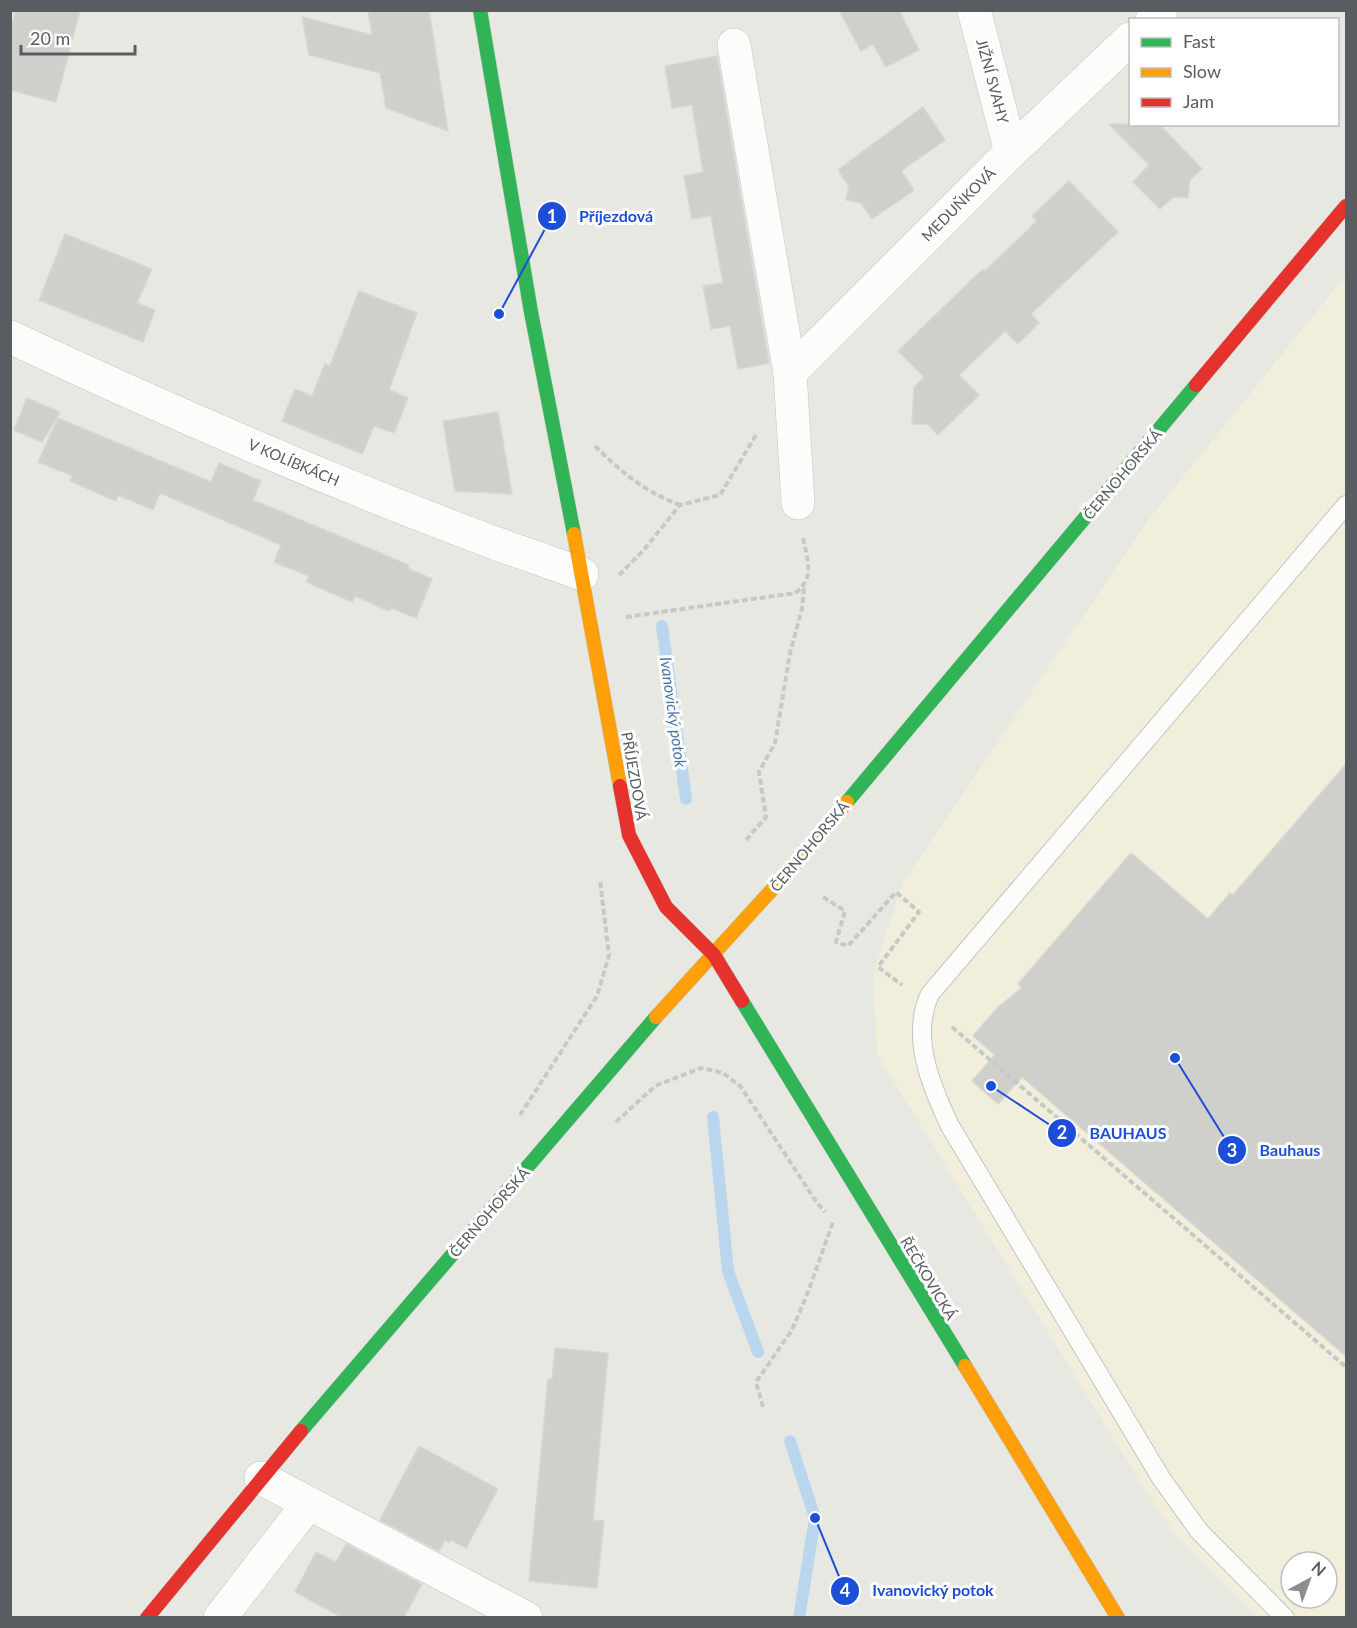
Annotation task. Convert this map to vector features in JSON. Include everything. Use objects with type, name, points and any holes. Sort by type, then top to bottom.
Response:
[{"type":"street","name":"PŘÍJEZDOVÁ","points":[[480,10],[531,312],[582,574],[629,835],[666,908],[714,955]]},
{"type":"street","name":"JIŽNÍ SVAHY","points":[[974,10],[1011,152]]},
{"type":"street","name":"MEDUŇKOVÁ","points":[[790,373],[1011,152],[1129,41]]},
{"type":"street","points":[[734,45],[790,373],[798,503]]},
{"type":"street","name":"ČERNOHORSKÁ","points":[[147,1617],[261,1478],[639,1036],[789,871],[1347,206]]},
{"type":"street","name":"V KOLÍBKÁCH","points":[[10,337],[287,460],[492,542],[582,574]]},
{"type":"street","name":"ŘEČKOVICKÁ","points":[[714,955],[1118,1617]]},
{"type":"street","points":[[261,1478],[526,1617]]},
{"type":"street","points":[[220,1617],[308,1504]]},
{"type":"lane","points":[[1285,1617],[1199,1531],[1161,1478],[950,1126],[930,1076],[921,1023],[925,1004],[930,994],[1347,505]]},
{"type":"path","points":[[589,441],[636,483],[658,497],[680,505],[720,495],[755,437]]},
{"type":"path","points":[[746,840],[766,818],[759,772],[775,742],[790,653],[802,609],[804,587],[810,574],[798,503]]},
{"type":"path","points":[[615,579],[643,551],[680,505]]},
{"type":"path","points":[[625,617],[795,593],[804,587]]},
{"type":"path","points":[[518,1119],[597,996],[609,955],[600,880]]},
{"type":"path","points":[[823,897],[845,911],[836,942],[848,946],[896,892],[919,912],[878,967],[925,1004],[1347,1367]]},
{"type":"path","points":[[614,1124],[655,1086],[701,1068],[723,1073],[741,1087],[818,1203],[833,1221]]},
{"type":"path","points":[[833,1221],[869,1211]]},
{"type":"path","points":[[763,1407],[756,1382],[792,1330],[833,1221]]},
{"type":"shaded area","points":[[1346,275],[1346,1617],[1257,1617],[1177,1537],[1139,1480],[877,1054],[873,976],[902,884],[1149,519]]},
{"type":"building","points":[[16,10],[80,10],[56,102],[10,90],[10,31]]},
{"type":"building","points":[[368,10],[429,10],[448,131],[386,108],[380,73],[309,55],[302,17],[372,35]]},
{"type":"building","points":[[839,10],[899,10],[919,50],[886,67],[873,44],[861,51]]},
{"type":"building","points":[[717,56],[769,363],[738,369],[730,326],[711,329],[703,286],[723,283],[711,216],[692,219],[684,176],[703,172],[692,105],[672,108],[665,66]]},
{"type":"building","points":[[923,107],[945,140],[901,171],[914,190],[872,219],[861,203],[846,200],[849,186],[838,170]]},
{"type":"building","points":[[1109,124],[1161,126],[1202,169],[1190,180],[1188,198],[1173,197],[1160,209],[1133,182],[1149,165]]},
{"type":"building","points":[[1069,181],[1118,232],[1031,314],[1039,323],[1018,344],[1005,331],[959,375],[979,395],[938,435],[927,424],[912,424],[914,387],[924,377],[898,351],[983,269],[985,271],[1037,221],[1032,216]]},
{"type":"building","points":[[65,234],[152,269],[137,303],[155,310],[143,342],[39,300]]},
{"type":"building","points":[[359,291],[417,313],[389,390],[408,398],[394,433],[374,426],[362,454],[282,421],[295,389],[312,396],[325,364],[330,366]]},
{"type":"building","points":[[27,398],[60,412],[42,442],[14,430]]},
{"type":"building","points":[[498,412],[512,494],[455,491],[443,421]]},
{"type":"building","points":[[58,418],[211,482],[219,463],[261,481],[253,500],[409,565],[407,568],[432,579],[416,618],[391,608],[389,611],[355,596],[352,602],[306,582],[309,576],[274,562],[281,545],[160,493],[153,510],[118,495],[116,501],[70,481],[73,476],[38,462]]},
{"type":"building","points":[[1347,763],[1347,1357],[1022,1077],[998,1104],[972,1081],[995,1055],[973,1036],[997,1008],[1022,988],[1018,984],[1131,853],[1208,919],[1230,893],[1233,895]]},
{"type":"building","points":[[555,1348],[608,1353],[593,1520],[604,1521],[597,1588],[529,1581],[548,1379],[552,1379]]},
{"type":"building","points":[[419,1446],[498,1489],[466,1548],[451,1540],[449,1543],[445,1540],[439,1551],[380,1520]]},
{"type":"building","points":[[346,1544],[422,1584],[404,1617],[341,1617],[295,1592],[316,1552],[336,1562]]},
{"type":"waterway","name":"Ivanovický potok","points":[[662,626],[686,799]]},
{"type":"waterway","name":"Ivanovický potok","points":[[713,1117],[728,1271],[758,1352]]},
{"type":"waterway","name":"Ivanovický potok","points":[[790,1441],[815,1518],[799,1618]]},
{"type":"traffic: fast","points":[[480,10],[531,312],[574,534]]},
{"type":"traffic: fast","points":[[847,802],[1196,385]]},
{"type":"traffic: fast","points":[[742,1001],[965,1366]]},
{"type":"traffic: fast","points":[[301,1431],[656,1017]]},
{"type":"traffic: slow","points":[[574,534],[620,786]]},
{"type":"traffic: slow","points":[[656,1017],[789,871],[847,802]]},
{"type":"traffic: slow","points":[[965,1366],[1118,1618]]},
{"type":"traffic: jam","points":[[1196,385],[1346,206]]},
{"type":"traffic: jam","points":[[620,786],[629,835],[666,907],[714,955],[742,1001]]},
{"type":"traffic: jam","points":[[147,1618],[301,1431]]},
{"type":"place","name":"Příjezdová","points":[[499,314]]},
{"type":"place","name":"Bauhaus","points":[[1175,1058]]},
{"type":"place","name":"BAUHAUS","points":[[991,1086]]},
{"type":"place","name":"Ivanovický potok","points":[[815,1518]]}]
